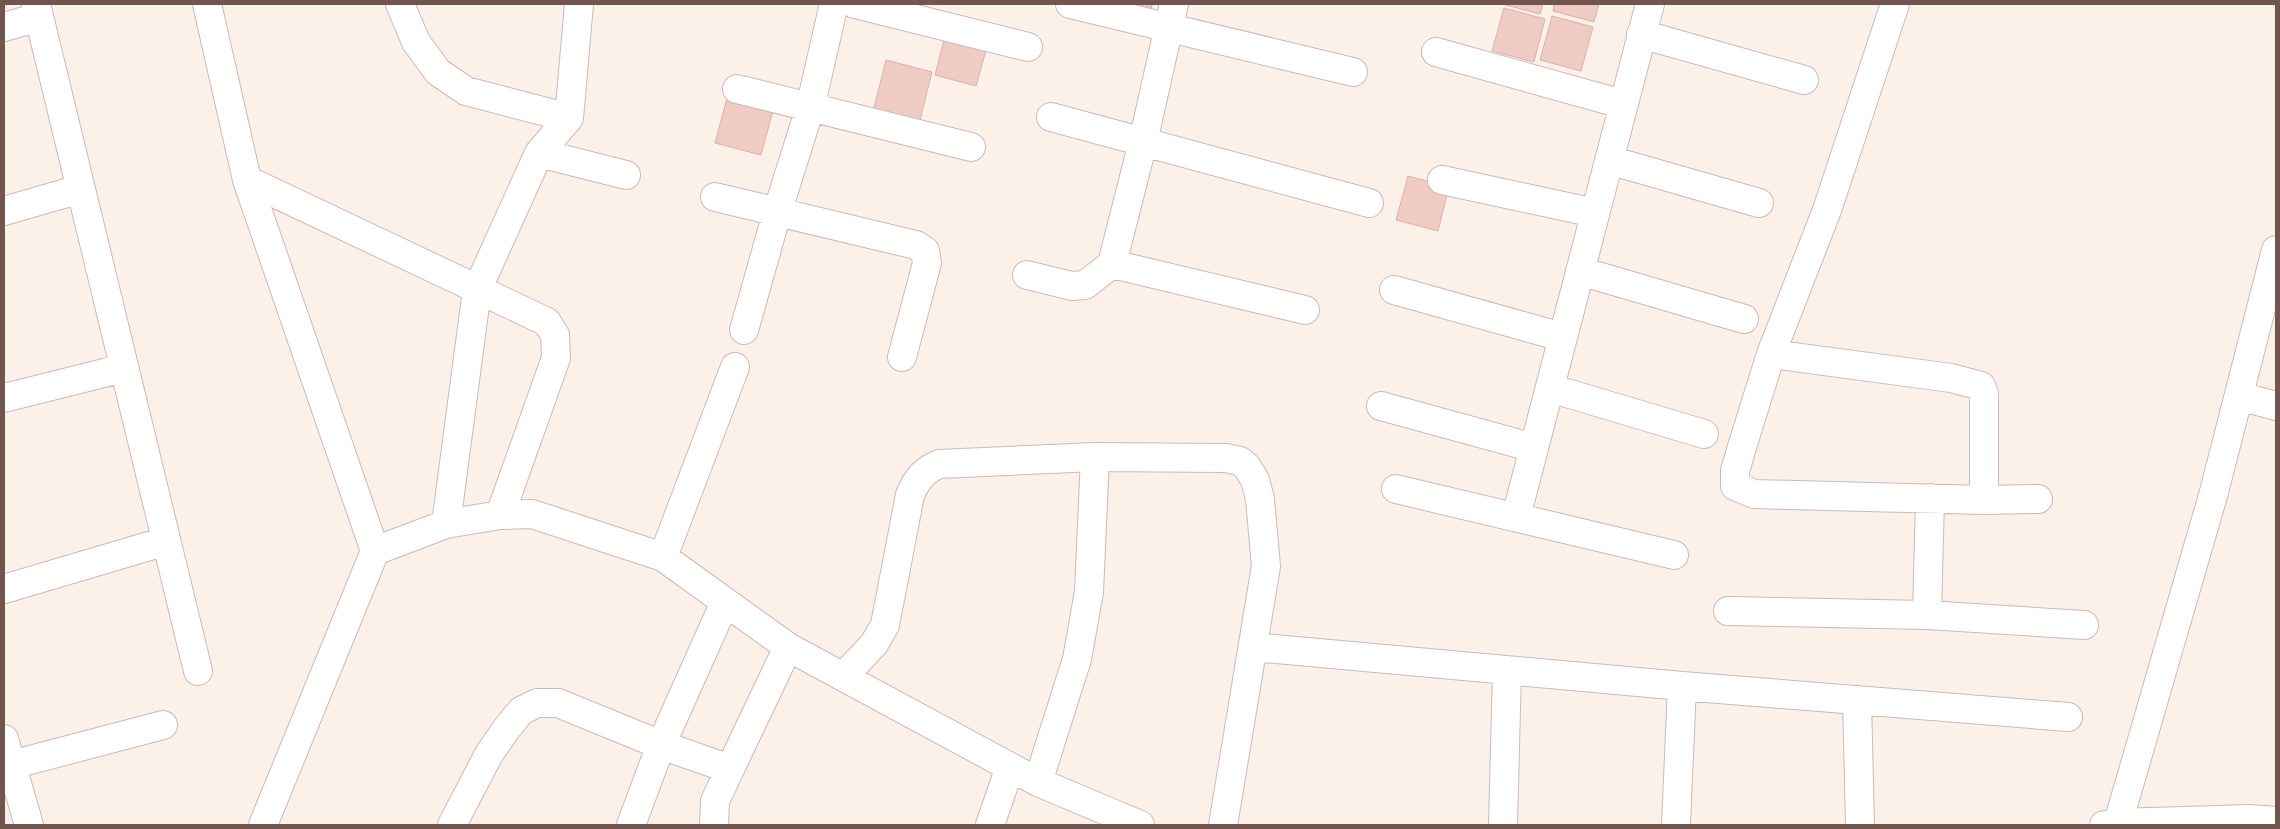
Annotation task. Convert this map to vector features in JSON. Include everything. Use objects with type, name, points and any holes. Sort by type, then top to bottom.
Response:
[{"type":"street","points":[[207,4],[247,180],[375,551],[266,825]]},
{"type":"street","points":[[400,4],[416,42],[438,72],[466,91],[569,118]]},
{"type":"street","points":[[446,524],[477,290],[539,153],[569,118],[579,4]]},
{"type":"street","points":[[744,330],[777,213],[810,108],[834,4]]},
{"type":"street","points":[[855,4],[1028,47]]},
{"type":"street","points":[[1070,4],[1172,16],[1352,72]]},
{"type":"street","points":[[1516,518],[1622,104],[1650,4]]},
{"type":"street","points":[[1895,4],[1827,210],[1771,354],[1735,471],[1735,486],[1754,494],[1984,500],[2038,499]]},
{"type":"street","points":[[4,27],[37,10],[198,671]]},
{"type":"street","points":[[1027,275],[1072,286],[1085,285],[1112,264],[1172,16]]},
{"type":"street","points":[[1641,34],[1804,80]]},
{"type":"street","points":[[1436,52],[1622,104]]},
{"type":"street","points":[[737,89],[971,147]]},
{"type":"street","points":[[1051,117],[1369,203]]},
{"type":"street","points":[[539,153],[626,175]]},
{"type":"street","points":[[1609,160],[1759,203]]},
{"type":"street","points":[[247,180],[547,322],[555,335],[556,358],[500,515]]},
{"type":"street","points":[[1442,180],[1595,214]]},
{"type":"street","points":[[4,211],[80,189]]},
{"type":"street","points":[[716,198],[916,245],[925,251],[927,263],[902,357]]},
{"type":"street","points":[[2276,250],[2214,492],[2111,824],[2249,819],[2276,821]]},
{"type":"street","points":[[1112,264],[1305,310]]},
{"type":"street","points":[[1580,271],[1744,319]]},
{"type":"street","points":[[1394,290],[1562,337]]},
{"type":"street","points":[[1771,354],[1951,378],[1981,386],[1984,394],[1984,500]]},
{"type":"street","points":[[4,398],[124,368]]},
{"type":"street","points":[[663,557],[735,368]]},
{"type":"street","points":[[1550,388],[1704,434]]},
{"type":"street","points":[[2239,396],[2276,406]]},
{"type":"street","points":[[1381,406],[1534,448]]},
{"type":"street","points":[[1038,782],[1079,650],[1089,592],[1095,456]]},
{"type":"street","points":[[844,676],[874,644],[885,625],[910,495],[917,480],[926,470],[939,464],[1095,456],[1226,458],[1240,461],[1247,467],[1255,480],[1260,499],[1266,566],[1223,825]]},
{"type":"street","points":[[1396,489],[1674,555]]},
{"type":"street","points":[[1927,615],[1930,498]]},
{"type":"street","points":[[375,551],[446,524],[500,515],[532,514],[663,557],[788,647],[1038,782],[1140,825]]},
{"type":"street","points":[[4,588],[166,541]]},
{"type":"street","points":[[631,825],[661,745],[725,602]]},
{"type":"street","points":[[1728,611],[1927,615],[2084,625]]},
{"type":"street","points":[[714,825],[715,801],[788,647]]},
{"type":"street","points":[[1254,647],[1682,686],[2068,717]]},
{"type":"street","points":[[1503,825],[1507,670]]},
{"type":"street","points":[[1676,825],[1682,686]]},
{"type":"street","points":[[1857,700],[1860,825]]},
{"type":"street","points":[[452,825],[489,754],[507,728],[521,711],[537,704],[558,703],[661,745],[730,769]]},
{"type":"street","points":[[29,825],[8,752],[163,725]]},
{"type":"street","points":[[990,825],[1010,767]]},
{"type":"building","points":[[1112,4],[1152,4],[1150,14]]},
{"type":"building","points":[[1502,4],[1543,4],[1540,14]]},
{"type":"building","points":[[1554,4],[1599,4],[1594,22],[1553,11]]},
{"type":"building","points":[[1504,8],[1545,19],[1534,62],[1492,51]]},
{"type":"building","points":[[1552,16],[1593,27],[1581,71],[1540,60]]},
{"type":"building","points":[[946,32],[988,43],[976,86],[935,75]]},
{"type":"building","points":[[886,60],[932,72],[919,124],[873,112]]},
{"type":"building","points":[[729,91],[775,103],[761,155],[715,143]]},
{"type":"building","points":[[1408,176],[1449,187],[1438,231],[1396,220]]}]
